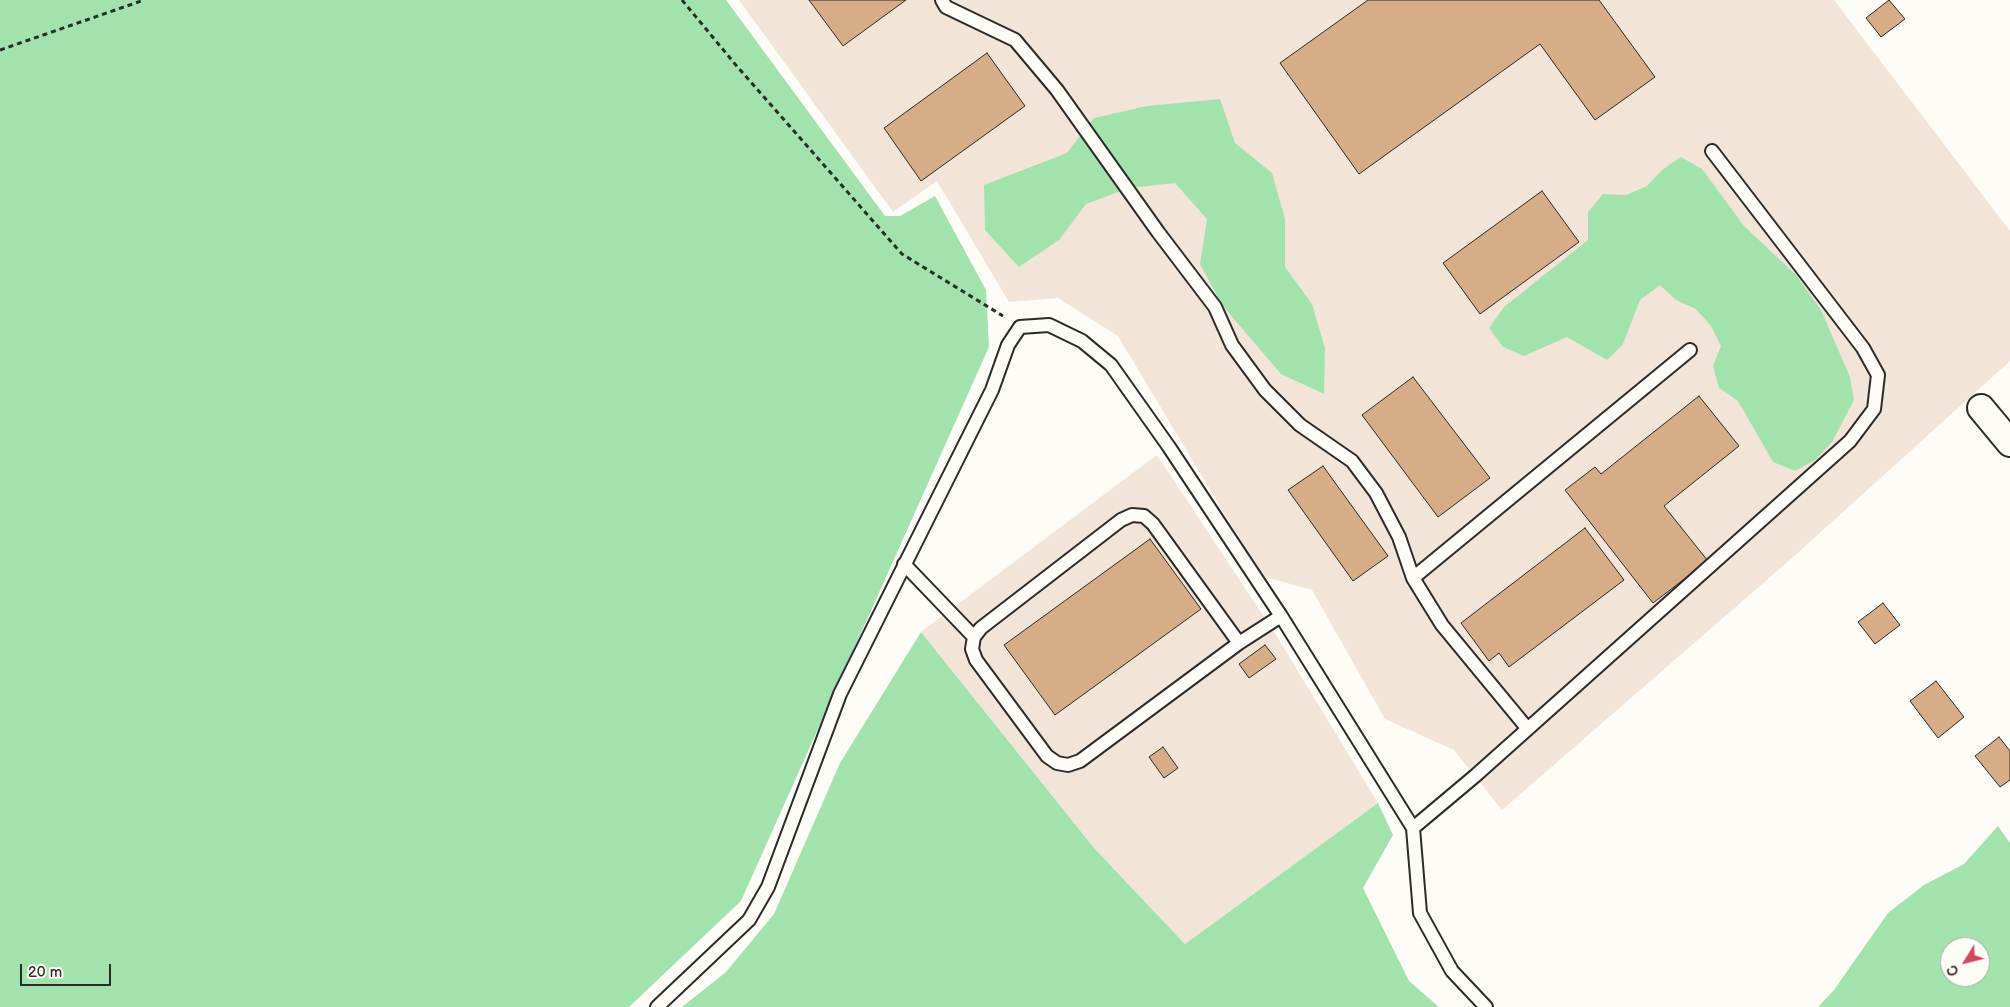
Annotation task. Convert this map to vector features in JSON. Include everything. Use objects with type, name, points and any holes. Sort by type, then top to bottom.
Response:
[{"type":"street","points":[[1981,408],[2010,443]]},
{"type":"lane","points":[[942,0],[946,6],[1015,40],[1057,90],[1158,232],[1215,307],[1232,345],[1266,390],[1300,425],[1352,461],[1376,493],[1399,537],[1413,578],[1442,625],[1527,728]]},
{"type":"lane","points":[[1413,828],[1475,776],[1850,441],[1874,409],[1878,375],[1863,348],[1712,151]]},
{"type":"lane","points":[[657,1007],[749,920],[768,887],[840,694],[992,390],[1008,345],[1020,327],[1049,325],[1082,341],[1111,365],[1169,447],[1281,616],[1413,828],[1420,913],[1452,971],[1486,1007]]},
{"type":"lane","points":[[1413,578],[1690,350]]},
{"type":"lane","points":[[1239,643],[1154,524],[1144,516],[1132,515],[1121,520],[981,628],[974,637],[972,649],[976,660],[1047,756],[1057,764],[1068,765],[1080,761],[1239,643],[1281,616]]},
{"type":"lane","points":[[904,564],[974,637]]},
{"type":"path","points":[[0,50],[144,0]]},
{"type":"path","points":[[682,0],[735,64],[902,254],[1020,327]]},
{"type":"shaded area","points":[[739,0],[1834,0],[2010,231],[2010,361],[1792,558],[1502,810],[1454,750],[1385,719],[1312,590],[1262,576],[1118,336],[1058,298],[1009,302],[937,181],[893,212]]},
{"type":"shaded area","points":[[1157,455],[1276,635],[1378,803],[1185,944],[1094,848],[921,632]]},
{"type":"green space","points":[[0,0],[726,0],[885,216],[900,216],[935,196],[986,290],[989,347],[741,901],[629,1007],[0,1007]]},
{"type":"green space","points":[[1220,99],[1235,143],[1272,173],[1285,219],[1285,267],[1312,304],[1325,348],[1324,394],[1281,374],[1222,305],[1200,264],[1207,219],[1175,183],[1129,188],[1086,204],[1059,240],[1019,267],[985,230],[984,185],[1067,153],[1094,118],[1147,106]]},
{"type":"green space","points":[[1681,157],[1702,169],[1744,226],[1796,275],[1821,310],[1850,377],[1854,400],[1832,442],[1815,460],[1795,471],[1773,462],[1738,401],[1719,388],[1713,366],[1721,346],[1711,326],[1696,309],[1676,300],[1660,285],[1640,300],[1623,344],[1607,360],[1567,337],[1524,356],[1503,347],[1489,328],[1504,307],[1588,240],[1588,212],[1603,194],[1626,195],[1647,186],[1662,170]]},
{"type":"green space","points":[[921,632],[1094,848],[1185,944],[1378,803],[1393,835],[1363,888],[1409,981],[1439,1007],[682,1007],[726,972],[774,914],[840,763]]},
{"type":"green space","points":[[1998,826],[2010,843],[2010,1007],[1818,1007],[1834,990],[1888,913],[1924,885],[1964,864]]},
{"type":"building","points":[[809,0],[906,0],[843,46]]},
{"type":"building","points":[[1368,0],[1599,0],[1655,77],[1595,120],[1540,44],[1359,174],[1280,63]]},
{"type":"building","points":[[1889,0],[1905,19],[1881,37],[1866,18]]},
{"type":"building","points":[[987,53],[1025,106],[921,181],[884,128]]},
{"type":"building","points":[[1542,191],[1579,242],[1480,314],[1443,263]]},
{"type":"building","points":[[1413,377],[1490,478],[1438,517],[1362,415]]},
{"type":"building","points":[[1699,396],[1739,446],[1664,506],[1708,561],[1653,603],[1565,490],[1595,467],[1601,474]]},
{"type":"building","points":[[1323,466],[1388,556],[1353,581],[1288,490]]},
{"type":"building","points":[[1585,528],[1624,580],[1509,667],[1499,653],[1489,661],[1461,623]]},
{"type":"building","points":[[1150,539],[1201,609],[1055,715],[1004,645]]},
{"type":"building","points":[[1883,603],[1900,625],[1875,644],[1858,622]]},
{"type":"building","points":[[1265,645],[1276,659],[1249,678],[1239,664]]},
{"type":"building","points":[[1936,681],[1964,717],[1938,738],[1910,701]]},
{"type":"building","points":[[1999,737],[2010,751],[2010,780],[2000,787],[1975,756]]},
{"type":"building","points":[[1163,747],[1178,768],[1164,778],[1149,757]]}]
